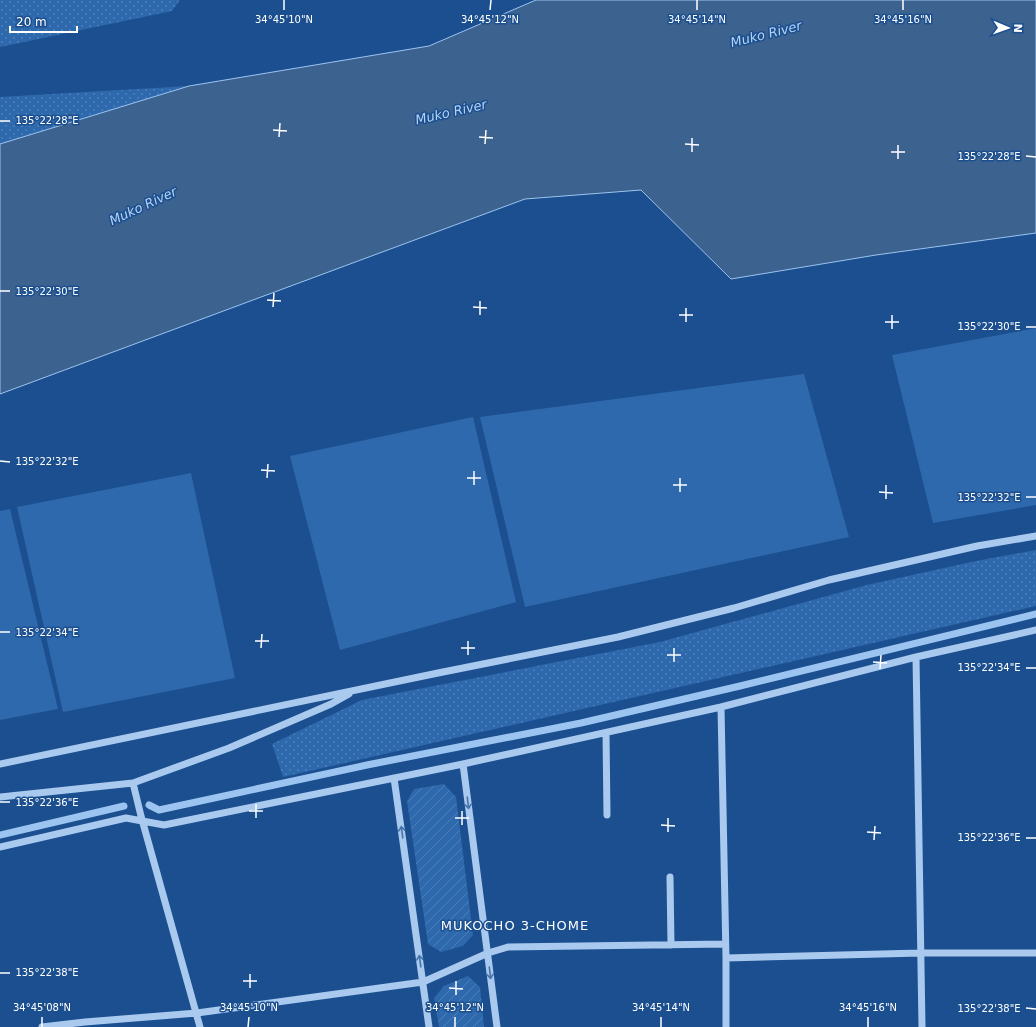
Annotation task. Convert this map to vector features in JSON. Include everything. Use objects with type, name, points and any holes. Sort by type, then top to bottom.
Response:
[{"type":"street","points":[[0,764],[618,637],[734,608],[829,580],[977,546],[1036,536]]},
{"type":"street","points":[[0,848],[126,818],[164,825],[463,764],[721,708],[916,657],[1036,630]]},
{"type":"street","points":[[916,657],[922,1027]]},
{"type":"street","points":[[0,797],[133,783],[229,748],[331,704],[357,690]]},
{"type":"street","points":[[721,708],[726,1027]]},
{"type":"street","points":[[606,733],[607,815]]},
{"type":"street","points":[[463,764],[497,1027]]},
{"type":"street","points":[[394,778],[429,1027]]},
{"type":"street","points":[[133,783],[142,821],[200,1027]]},
{"type":"street","points":[[670,877],[671,945]]},
{"type":"street","points":[[42,1027],[85,1025],[197,1013],[423,982],[488,953],[508,947],[725,944]]},
{"type":"street","points":[[726,958],[921,953],[1036,953]]},
{"type":"shaded area","points":[[0,0],[180,0],[172,11],[0,47]]},
{"type":"shaded area","points":[[189,86],[2,144],[0,144],[0,97]]},
{"type":"shaded area","points":[[1036,328],[1036,505],[933,523],[892,355]]},
{"type":"shaded area","points":[[804,374],[849,537],[525,607],[480,417]]},
{"type":"shaded area","points":[[473,417],[516,602],[340,650],[290,456]]},
{"type":"shaded area","points":[[191,473],[235,678],[63,712],[17,507]]},
{"type":"shaded area","points":[[10,509],[58,709],[0,720],[0,511]]},
{"type":"shaded area","points":[[1036,550],[1036,606],[283,777],[272,744],[362,700],[660,642],[867,585],[976,561]]},
{"type":"shaded area","points":[[444,784],[456,797],[473,935],[463,946],[441,952],[428,944],[407,801],[414,789]]},
{"type":"shaded area","points":[[468,976],[480,987],[484,1027],[439,1027],[434,998],[444,986]]},
{"type":"water","name":"Muko River","points":[[536,0],[1036,0],[1036,233],[876,255],[731,279],[641,190],[525,199],[0,394],[0,144],[189,86],[429,46]]},
{"type":"waterway","points":[[149,805],[159,810],[367,765],[581,723],[1036,614]]},
{"type":"waterway","points":[[0,835],[124,806]]},
{"type":"district","name":"MUKOCHO 3-CHOME","points":[[515,925]]}]
